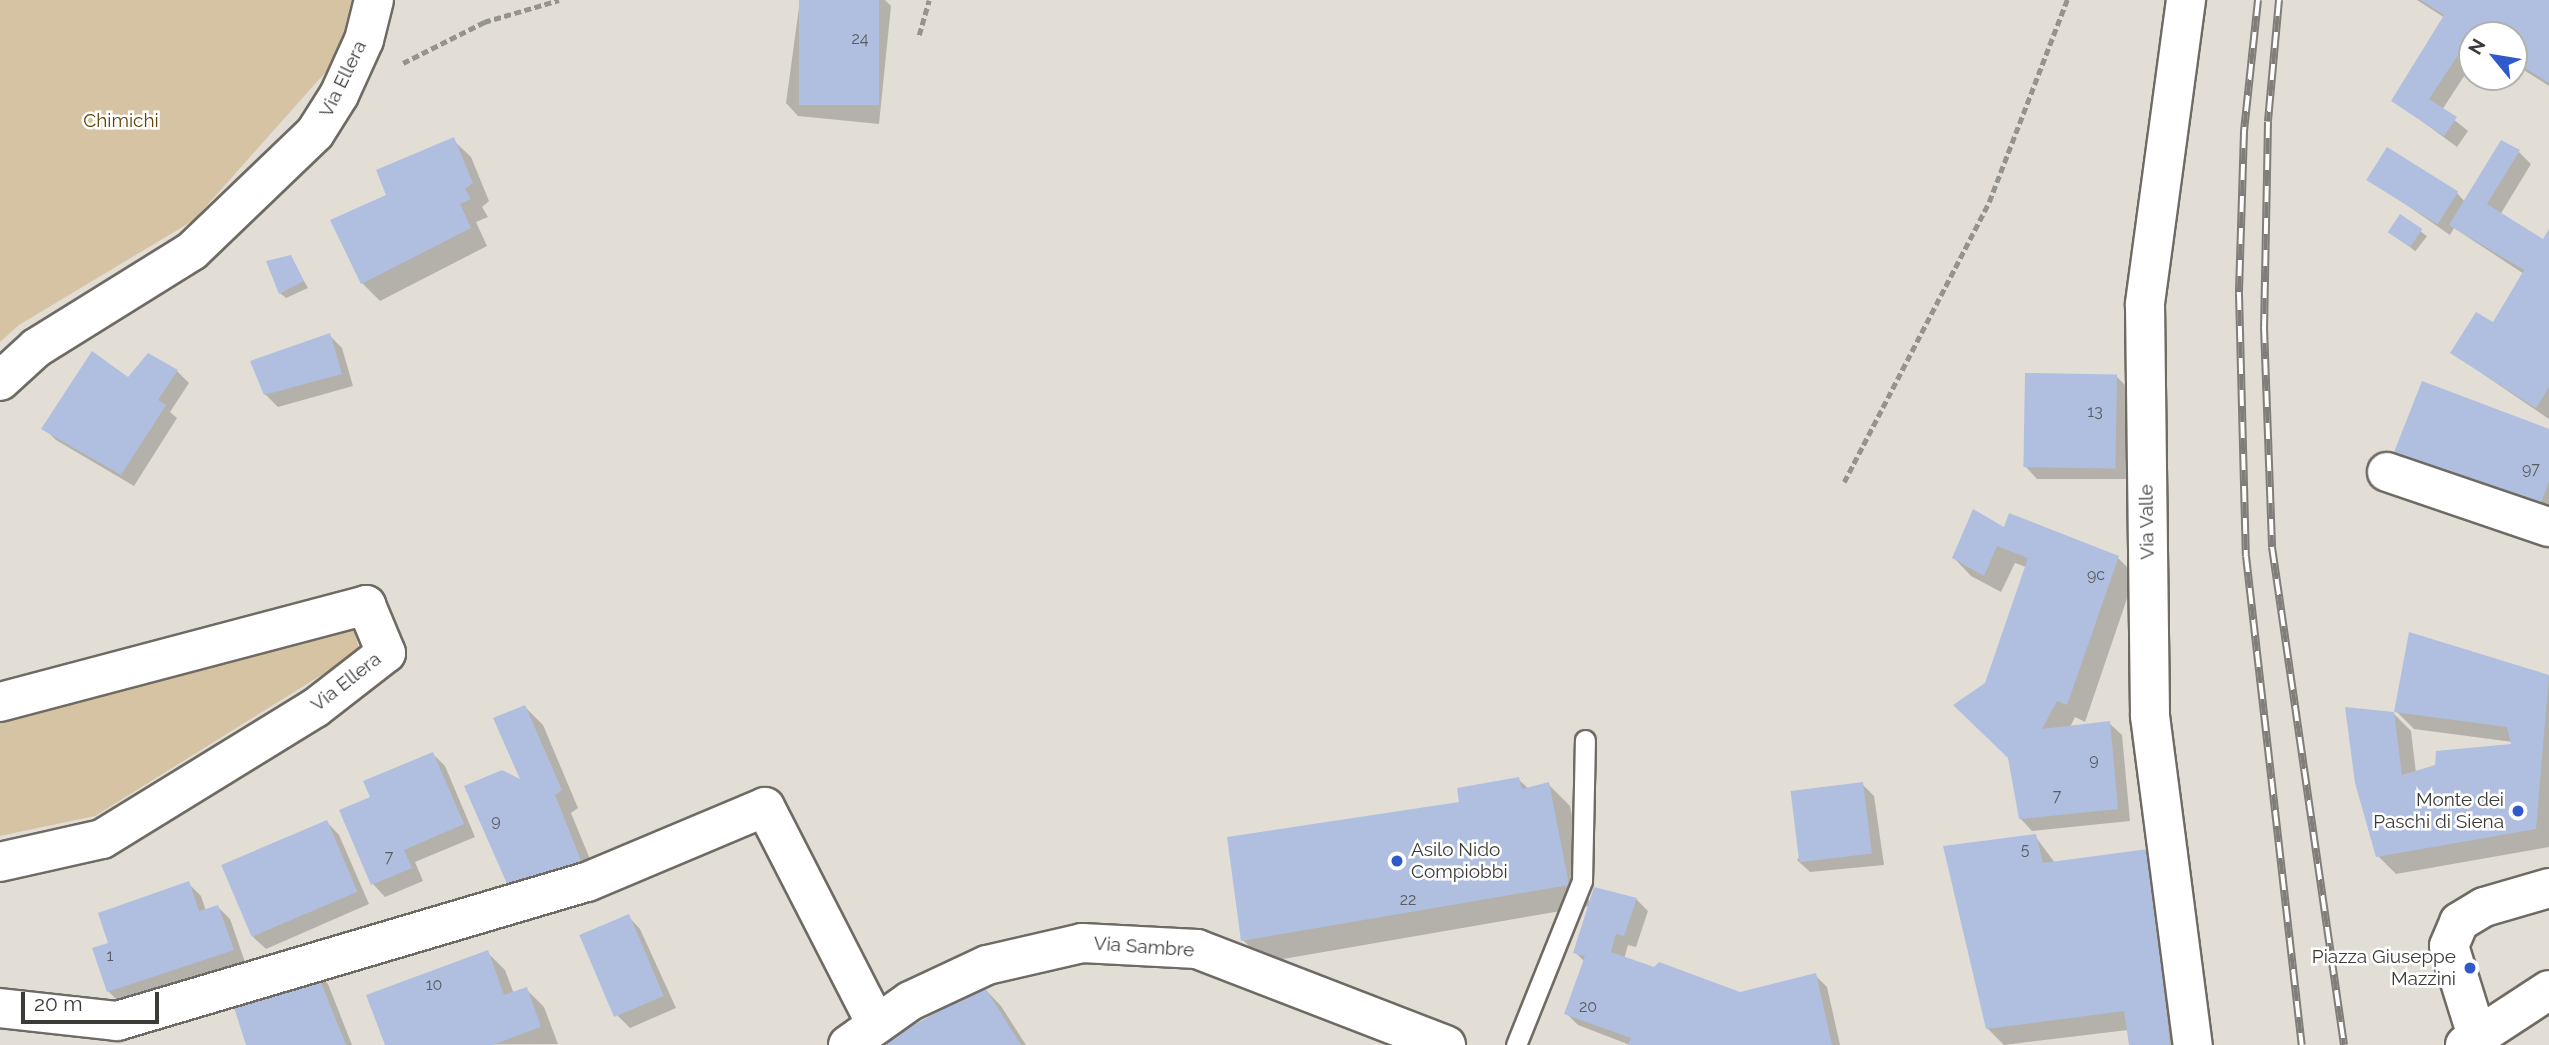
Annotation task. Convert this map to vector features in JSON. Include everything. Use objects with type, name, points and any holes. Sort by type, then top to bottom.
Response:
[{"type":"street","name":"Via Ellera","points":[[0,381],[36,348],[192,251],[315,133],[339,95],[364,40],[374,0]]},
{"type":"street","name":"Via Valle","points":[[2186,0],[2145,304],[2150,716],[2193,1045]]},
{"type":"street","points":[[2387,472],[2549,527]]},
{"type":"street","name":"Via Ellera","points":[[0,702],[366,605],[386,653],[315,708],[102,839],[0,862]]},
{"type":"street","points":[[0,1008],[117,1021],[608,872],[765,807],[862,1034]]},
{"type":"street","points":[[2549,888],[2484,907],[2459,922],[2449,946],[2471,1040],[2549,990]]},
{"type":"street","name":"Via Sambre","points":[[862,1034],[910,1001],[987,965],[1082,943],[1197,949],[1446,1045]]},
{"type":"lane","points":[[1516,1045],[1582,881],[1585,740]]},
{"type":"path","points":[[400,64],[484,22],[559,0]]},
{"type":"path","points":[[919,35],[929,0]]},
{"type":"path","points":[[1844,482],[1989,202],[2067,0]]},
{"type":"green space","name":"Chimichi","points":[[0,0],[366,0],[331,66],[194,220],[19,325],[0,342]]},
{"type":"green space","points":[[352,626],[360,651],[95,816],[0,836],[0,721]]},
{"type":"building","points":[[799,0],[879,0],[879,105],[799,105]]},
{"type":"building","points":[[2421,0],[2549,0],[2549,83],[2528,70],[2528,21],[2458,21],[2458,55],[2429,99],[2457,117],[2444,136],[2391,101],[2444,15]]},
{"type":"building","points":[[454,137],[473,183],[465,189],[471,199],[460,204],[471,228],[361,284],[330,220],[386,195],[376,170]]},
{"type":"building","points":[[2501,140],[2520,150],[2487,204],[2543,239],[2549,229],[2549,387],[2536,408],[2450,353],[2476,312],[2493,322],[2524,270],[2449,225]]},
{"type":"building","points":[[2387,147],[2458,192],[2438,225],[2366,180]]},
{"type":"building","points":[[2400,214],[2422,229],[2410,247],[2388,232]]},
{"type":"building","points":[[291,255],[304,281],[279,294],[266,261]]},
{"type":"building","points":[[330,333],[342,374],[264,395],[250,361]]},
{"type":"building","points":[[92,351],[128,377],[148,353],[178,370],[158,400],[166,405],[121,475],[41,429]]},
{"type":"building","points":[[2025,373],[2117,375],[2115,469],[2023,467]]},
{"type":"building","points":[[2422,381],[2549,429],[2549,481],[2538,512],[2391,460]]},
{"type":"building","points":[[1973,509],[2004,527],[2009,513],[2119,556],[2067,705],[2057,701],[2042,729],[2110,721],[2118,809],[2019,819],[2008,758],[1953,705],[1985,683],[2028,558],[1997,546],[1984,576],[1952,558]]},
{"type":"building","points":[[2409,632],[2549,675],[2536,829],[2376,857],[2355,783],[2345,707],[2394,712]],"holes":[[[2394,712],[2507,727],[2511,744],[2436,751],[2435,765],[2402,775]]]},
{"type":"building","points":[[525,705],[562,790],[555,795],[582,863],[512,895],[464,786],[502,770],[520,779],[493,718]]},
{"type":"building","points":[[433,752],[464,824],[404,850],[412,868],[371,885],[339,810],[370,797],[363,781]]},
{"type":"building","name":"Asilo Nido Compiobbi","points":[[1519,777],[1522,789],[1549,782],[1569,885],[1241,941],[1227,837],[1459,802],[1457,788]]},
{"type":"building","points":[[1863,782],[1872,853],[1799,862],[1791,791]]},
{"type":"building","points":[[327,820],[357,892],[252,937],[221,865]]},
{"type":"building","points":[[2036,834],[2043,863],[2148,849],[2170,1045],[2129,1045],[2124,1011],[1986,1029],[1943,846]]},
{"type":"building","points":[[189,881],[199,911],[218,905],[234,950],[107,992],[92,948],[108,943],[98,913]]},
{"type":"building","points":[[1594,887],[1637,898],[1624,936],[1616,934],[1611,952],[1654,967],[1659,962],[1740,992],[1816,973],[1832,1045],[1628,1045],[1631,1038],[1564,1014],[1585,956],[1573,953]]},
{"type":"building","points":[[629,914],[664,996],[614,1017],[579,935]]},
{"type":"building","points":[[488,950],[504,995],[527,987],[541,1027],[492,1045],[385,1045],[366,995]]},
{"type":"building","points":[[316,970],[346,1045],[246,1045],[232,1001]]},
{"type":"building","points":[[984,986],[1021,1045],[878,1045]]},
{"type":"railway","points":[[2258,0],[2244,132],[2239,294],[2246,556],[2302,1045]]},
{"type":"railway","points":[[2279,0],[2268,122],[2264,327],[2272,547],[2344,1045]]},
{"type":"place","name":"Monte dei Paschi di Siena","points":[[2518,811]]},
{"type":"place","name":"Asilo Nido Compiobbi","points":[[1397,861]]},
{"type":"place","name":"Piazza Giuseppe Mazzini","points":[[2470,968]]}]
